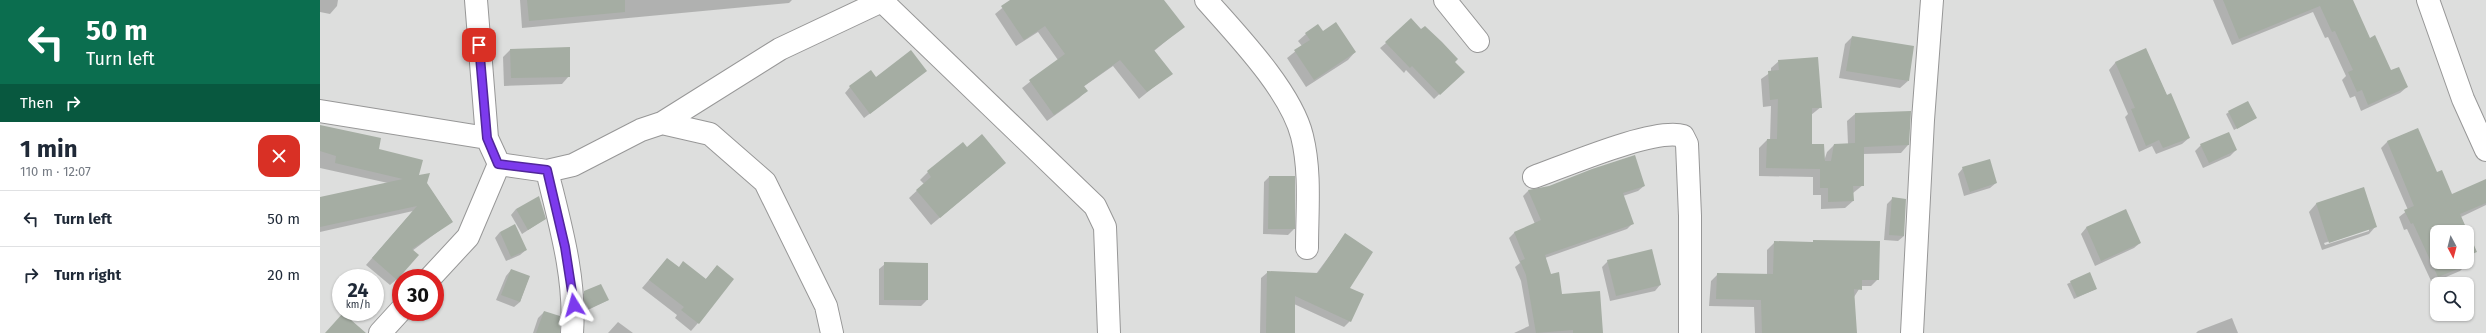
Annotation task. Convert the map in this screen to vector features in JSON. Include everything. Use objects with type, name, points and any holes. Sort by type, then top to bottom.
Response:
[{"type":"street","points":[[438,269],[468,236],[498,164],[487,138],[476,0]]},
{"type":"street","points":[[498,164],[547,170],[573,165],[641,130],[662,123],[780,49],[883,0],[1095,206],[1105,227],[1109,333]]},
{"type":"street","points":[[1206,0],[1258,60],[1288,103],[1302,135],[1307,176],[1307,248]]},
{"type":"street","points":[[1445,0],[1478,41]]},
{"type":"street","points":[[1912,333],[1923,120],[1932,0]]},
{"type":"street","points":[[2428,0],[2463,99],[2486,150]]},
{"type":"street","points":[[320,111],[487,138]]},
{"type":"street","points":[[662,123],[710,134],[765,182],[826,306],[832,333]]},
{"type":"street","points":[[1534,177],[1645,138],[1676,133],[1683,136],[1687,144],[1690,216],[1690,333]]},
{"type":"street","points":[[547,170],[565,247],[574,305],[572,333]]},
{"type":"street","points":[[380,333],[392,320]]},
{"type":"shaded area","points":[[320,0],[2486,0],[2486,333],[320,333]]},
{"type":"building","points":[[527,0],[625,0],[625,12],[529,21]]},
{"type":"building","points":[[1010,0],[1164,0],[1185,27],[1154,50],[1173,74],[1147,92],[1120,60],[1084,86],[1088,91],[1054,115],[1029,80],[1065,54],[1045,26],[1024,40],[1001,6]]},
{"type":"building","points":[[2223,0],[2353,0],[2370,38],[2375,35],[2391,70],[2399,67],[2408,87],[2368,105],[2362,90],[2357,92],[2348,72],[2353,70],[2335,31],[2332,32],[2320,6],[2239,39]]},
{"type":"building","points":[[1411,18],[1421,29],[1425,26],[1442,42],[1458,59],[1455,62],[1465,72],[1440,95],[1412,66],[1410,68],[1385,42]]},
{"type":"building","points":[[1336,22],[1356,52],[1314,80],[1294,50],[1310,40],[1305,33],[1318,24],[1323,31]]},
{"type":"building","points":[[1852,36],[1914,46],[1909,81],[1846,71]]},
{"type":"building","points":[[570,47],[570,77],[511,78],[510,49]]},
{"type":"building","points":[[2146,48],[2167,95],[2171,93],[2190,138],[2163,148],[2159,140],[2146,146],[2131,109],[2135,108],[2115,62]]},
{"type":"building","points":[[911,50],[927,71],[870,114],[849,86],[871,70],[876,77]]},
{"type":"building","points":[[1818,57],[1822,108],[1812,108],[1812,144],[1824,144],[1825,161],[1831,161],[1834,144],[1855,143],[1855,113],[1911,111],[1909,145],[1864,147],[1864,186],[1853,186],[1854,201],[1828,202],[1828,188],[1820,188],[1820,169],[1766,168],[1767,139],[1777,139],[1778,99],[1770,100],[1768,71],[1779,70],[1778,60]]},
{"type":"building","points":[[2248,101],[2257,118],[2237,129],[2228,111]]},
{"type":"building","points":[[320,125],[381,138],[379,149],[423,160],[419,175],[430,173],[427,183],[453,222],[412,249],[419,255],[407,269],[392,269],[392,276],[372,258],[417,206],[320,227],[320,197],[403,179],[335,163],[336,156],[320,151]]},
{"type":"building","points":[[2418,128],[2437,172],[2442,170],[2452,194],[2486,179],[2486,203],[2460,214],[2465,225],[2430,225],[2430,260],[2413,223],[2411,224],[2404,210],[2414,206],[2387,141]]},
{"type":"building","points":[[2229,132],[2237,150],[2209,163],[2200,144]]},
{"type":"building","points":[[982,134],[1006,163],[940,218],[916,190],[931,177],[927,171],[963,142],[967,147]]},
{"type":"building","points":[[1635,155],[1645,186],[1623,193],[1634,224],[1545,255],[1551,274],[1559,272],[1562,294],[1600,291],[1603,333],[1573,333],[1573,330],[1536,333],[1526,275],[1520,261],[1525,259],[1514,232],[1541,220],[1528,190],[1549,186],[1592,169]]},
{"type":"building","points":[[1990,159],[1997,183],[1970,192],[1962,167]]},
{"type":"building","points":[[1269,176],[1295,176],[1295,229],[1268,229]]},
{"type":"building","points":[[2364,187],[2377,227],[2329,243],[2316,203]]},
{"type":"building","points":[[539,196],[546,219],[528,230],[516,209]]},
{"type":"building","points":[[1892,197],[1906,199],[1904,236],[1889,235]]},
{"type":"building","points":[[2126,209],[2141,243],[2101,261],[2086,227]]},
{"type":"building","points":[[515,224],[527,250],[511,257],[500,232]]},
{"type":"building","points":[[1345,233],[1373,252],[1350,288],[1364,294],[1351,322],[1295,296],[1295,333],[1266,333],[1267,271],[1318,273]]},
{"type":"building","points":[[1813,240],[1880,241],[1879,280],[1862,280],[1862,290],[1854,289],[1857,333],[1762,333],[1761,300],[1716,299],[1717,273],[1773,274],[1774,241],[1813,242]]},
{"type":"building","points":[[2474,245],[2477,252],[2474,253]]},
{"type":"building","points":[[1652,249],[1661,285],[1616,296],[1607,260]]},
{"type":"building","points":[[667,258],[679,267],[683,261],[706,279],[717,265],[734,279],[699,324],[681,310],[684,307],[649,280]]},
{"type":"building","points":[[884,262],[928,263],[928,300],[884,300]]},
{"type":"building","points":[[511,269],[530,276],[520,302],[501,295]]},
{"type":"building","points":[[2434,269],[2457,269],[2438,277]]},
{"type":"building","points":[[2090,272],[2097,289],[2077,297],[2070,281]]},
{"type":"building","points":[[601,284],[609,300],[589,309],[584,300],[584,291]]},
{"type":"building","points":[[544,311],[560,316],[560,333],[536,333]]},
{"type":"building","points":[[336,321],[352,321],[366,333],[325,333]]},
{"type":"route","points":[[479,45],[487,138],[498,164],[547,170],[565,247],[574,305]]}]
